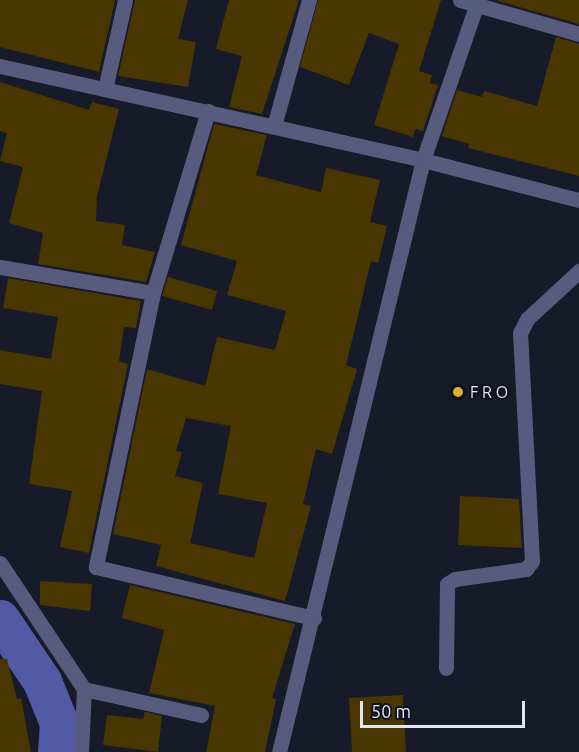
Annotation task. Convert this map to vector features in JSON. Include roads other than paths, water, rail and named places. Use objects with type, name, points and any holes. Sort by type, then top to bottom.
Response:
[{"type":"street","points":[[105,89],[125,0]]},
{"type":"street","points":[[274,126],[309,0]]},
{"type":"street","points":[[460,0],[579,34]]},
{"type":"street","points":[[279,752],[314,618],[423,160],[477,3]]},
{"type":"street","points":[[0,66],[423,160],[579,200]]},
{"type":"street","points":[[208,111],[153,293],[96,567],[314,618]]},
{"type":"street","points":[[0,267],[153,293]]},
{"type":"street","points":[[446,668],[447,584],[455,579],[526,569],[532,561],[520,333],[527,320],[579,271]]},
{"type":"street","points":[[0,563],[84,689],[81,752]]},
{"type":"street","points":[[84,689],[201,715]]},
{"type":"waterway","points":[[0,619],[42,681],[59,723],[57,752]]},
{"type":"place","name":"F R O","points":[[458,392]]}]
